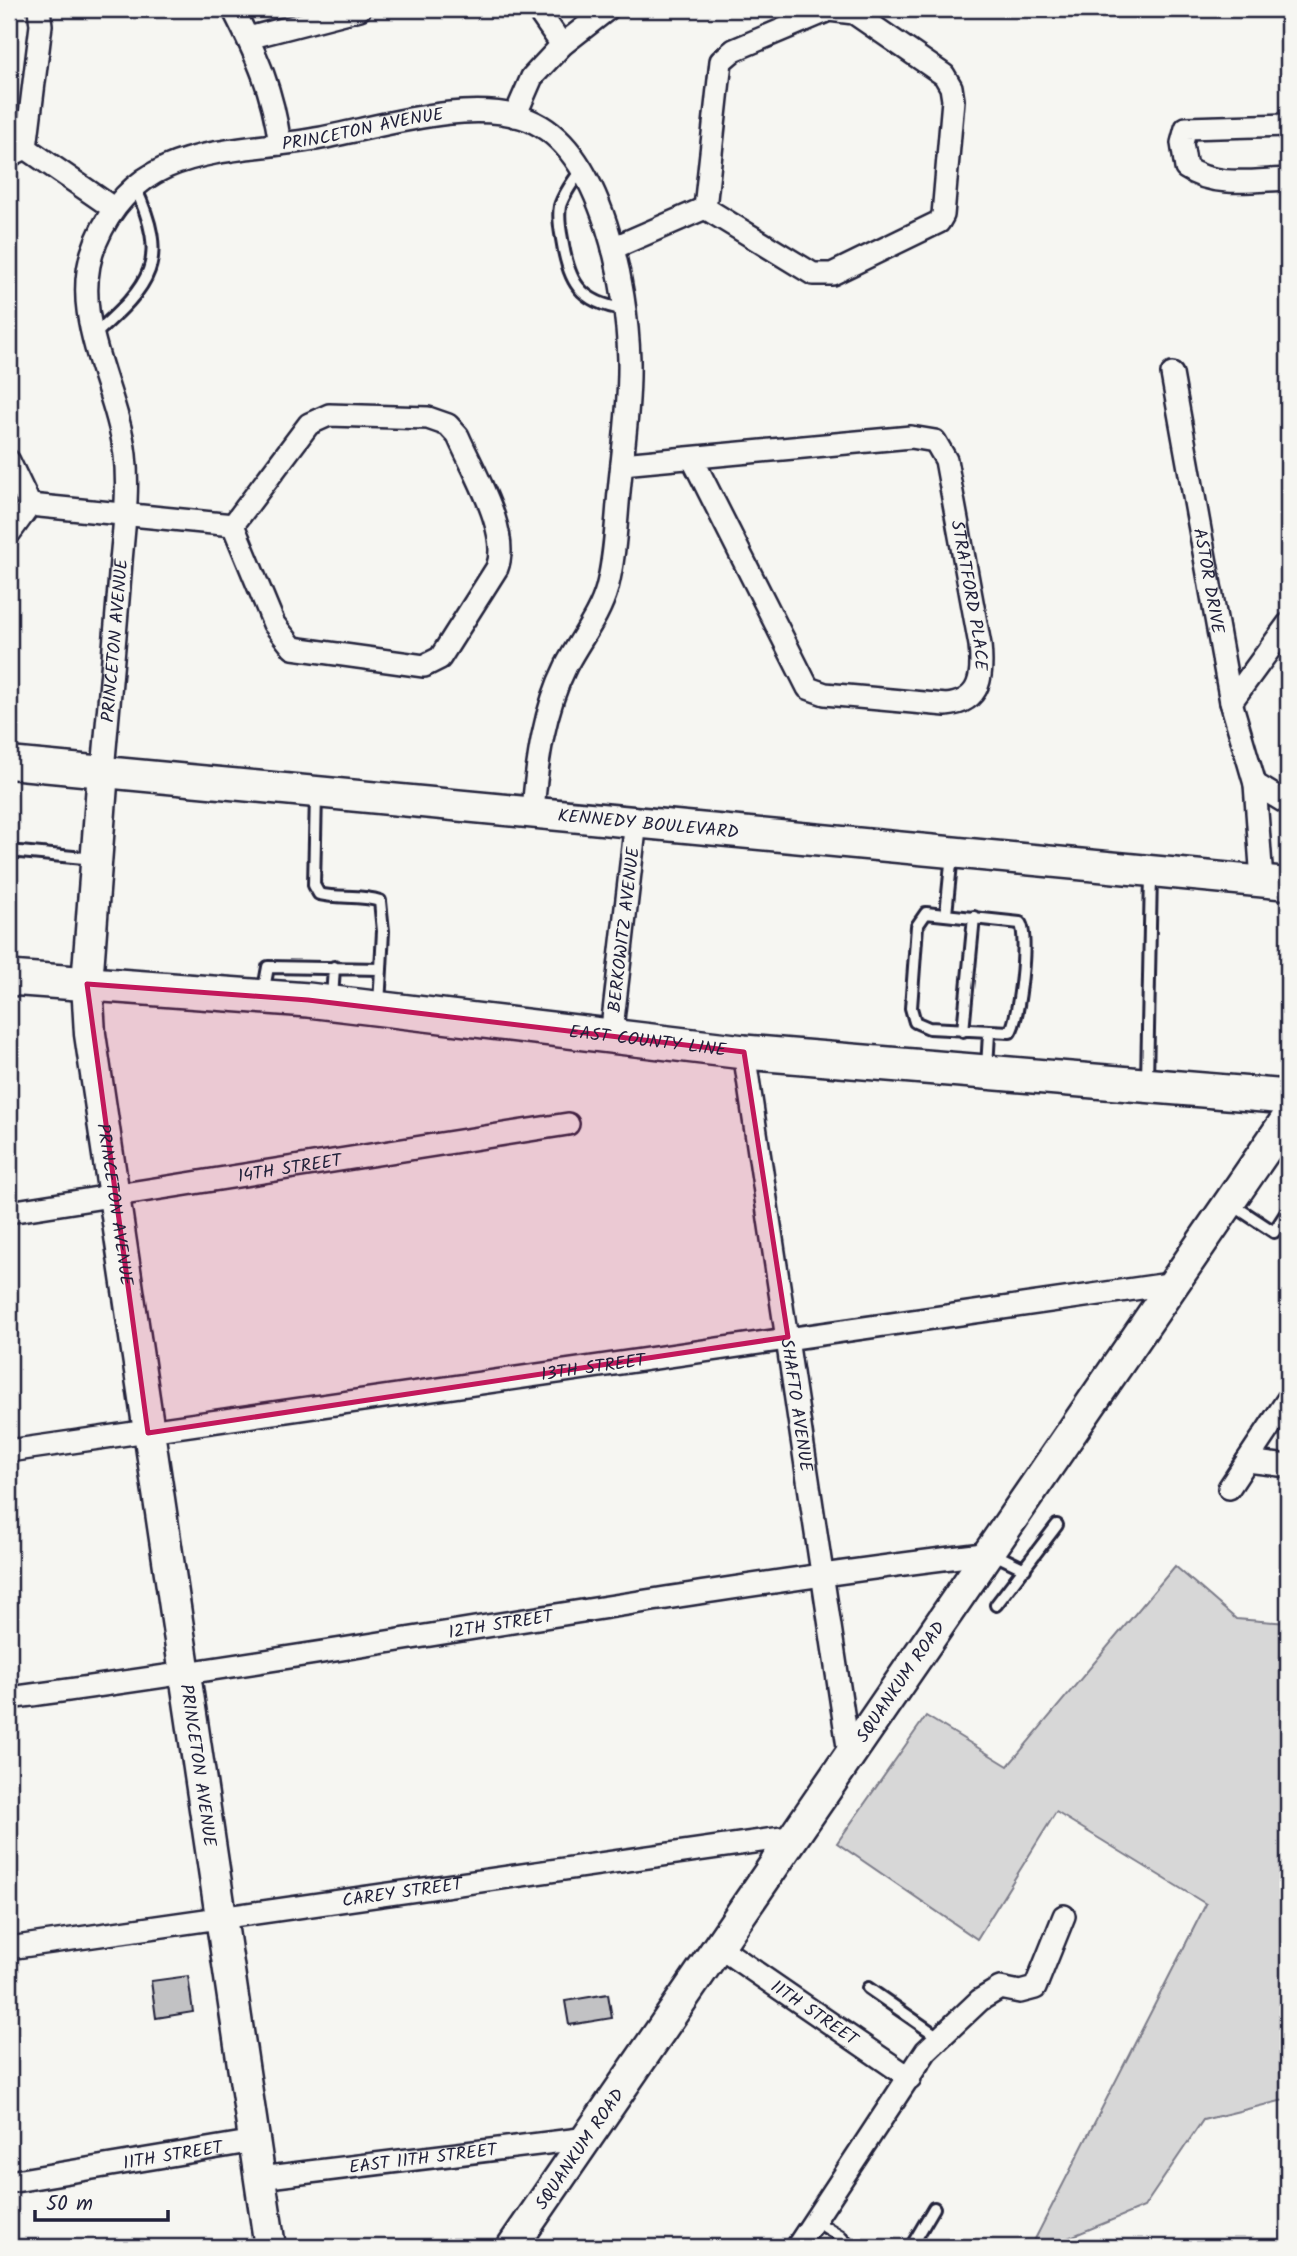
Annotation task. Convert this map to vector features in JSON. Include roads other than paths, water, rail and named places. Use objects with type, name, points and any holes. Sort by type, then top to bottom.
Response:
[{"type":"main road","name":"EAST COUNTY LINE","points":[[9,978],[332,1004],[744,1052],[1288,1097]]},
{"type":"street","points":[[39,9],[41,25],[17,152],[113,208]]},
{"type":"street","points":[[233,9],[273,98],[279,144]]},
{"type":"street","points":[[248,38],[360,9]]},
{"type":"street","points":[[537,9],[562,45]]},
{"type":"street","points":[[515,116],[532,77],[562,45],[608,9]]},
{"type":"street","points":[[821,13],[854,13],[944,75],[951,87],[943,215],[939,222],[832,274],[822,275],[813,274],[705,208],[718,70],[725,55],[734,50],[821,13]]},
{"type":"street","name":"PRINCETON AVENUE","points":[[270,2247],[90,1034],[88,984],[95,859],[127,481],[125,451],[86,301],[86,272],[96,242],[113,208],[135,187],[184,158],[205,152],[279,144],[447,114],[486,113],[525,118],[553,132],[582,169],[613,248],[624,309],[629,361],[622,464],[613,557],[606,591],[593,624],[566,665],[549,709],[536,770],[533,810]]},
{"type":"street","points":[[1288,125],[1186,128],[1182,143],[1186,168],[1196,174],[1223,181],[1288,178]]},
{"type":"street","points":[[613,248],[705,208]]},
{"type":"street","name":"ASTOR DRIVE","points":[[1172,374],[1231,702],[1255,784],[1275,882]]},
{"type":"street","points":[[329,415],[428,418],[448,425],[458,436],[499,532],[501,556],[440,658],[424,666],[400,664],[293,648],[274,624],[233,525],[309,424],[316,419],[329,415]]},
{"type":"street","name":"STRATFORD PLACE","points":[[622,464],[911,437],[927,437],[935,441],[946,460],[980,645],[983,673],[976,690],[958,704],[946,705],[825,694],[808,688],[692,458]]},
{"type":"street","points":[[9,461],[30,505]]},
{"type":"street","points":[[30,505],[233,525]]},
{"type":"street","points":[[9,534],[30,505]]},
{"type":"street","points":[[1231,702],[1288,624]]},
{"type":"street","name":"KENNEDY BOULEVARD","points":[[9,762],[1275,882]]},
{"type":"street","points":[[1255,784],[1288,804]]},
{"type":"street","name":"BERKOWITZ AVENUE","points":[[611,1037],[636,821]]},
{"type":"street","name":"SHAFTO AVENUE","points":[[744,1052],[850,1760]]},
{"type":"street","name":"SQUANKUM ROAD","points":[[512,2247],[850,1760],[1230,1203],[1279,1150],[1288,1117]]},
{"type":"street","name":"14TH STREET","points":[[9,1212],[568,1124]]},
{"type":"street","name":"13TH STREET","points":[[9,1451],[1176,1283]]},
{"type":"street","points":[[1229,1488],[1288,1399]]},
{"type":"street","points":[[1247,1461],[1288,1466]]},
{"type":"street","name":"12TH STREET","points":[[9,1698],[185,1675],[823,1573],[992,1553]]},
{"type":"street","name":"CAREY STREET","points":[[9,1948],[796,1836]]},
{"type":"street","points":[[797,2247],[926,2051],[980,2000],[1000,1989],[1020,1992],[1035,1988],[1065,1916]]},
{"type":"street","name":"11TH STREET","points":[[719,1947],[909,2078]]},
{"type":"street","name":"EAST 11TH STREET","points":[[260,2178],[588,2138]]},
{"type":"street","name":"11TH STREET","points":[[9,2182],[255,2141]]},
{"type":"lane","points":[[582,169],[560,207],[559,222],[566,267],[579,289],[591,300],[604,306],[624,309]]},
{"type":"lane","points":[[93,335],[146,282],[153,259],[148,214],[135,187]]},
{"type":"lane","points":[[316,792],[314,885],[319,894],[366,896],[380,901],[383,931],[379,1009]]},
{"type":"lane","points":[[9,850],[95,859]]},
{"type":"lane","points":[[946,914],[953,850]]},
{"type":"lane","points":[[1147,1084],[1151,872]]},
{"type":"lane","points":[[926,914],[974,917],[1014,920],[1024,929],[1014,1027],[1010,1032],[989,1033],[922,1026],[911,1016],[917,926],[926,914]]},
{"type":"lane","points":[[962,1031],[974,917]]},
{"type":"lane","points":[[262,997],[268,967],[381,969]]},
{"type":"lane","points":[[332,1004],[334,967]]},
{"type":"lane","points":[[986,1071],[989,1033]]},
{"type":"lane","points":[[1230,1203],[1274,1232],[1288,1210]]},
{"type":"lane","points":[[996,1605],[1056,1525]]},
{"type":"lane","points":[[992,1553],[1025,1569]]},
{"type":"lane","points":[[868,1988],[940,2038]]},
{"type":"lane","points":[[911,2247],[934,2208]]},
{"type":"lane","points":[[815,2221],[840,2236],[850,2247]]}]
